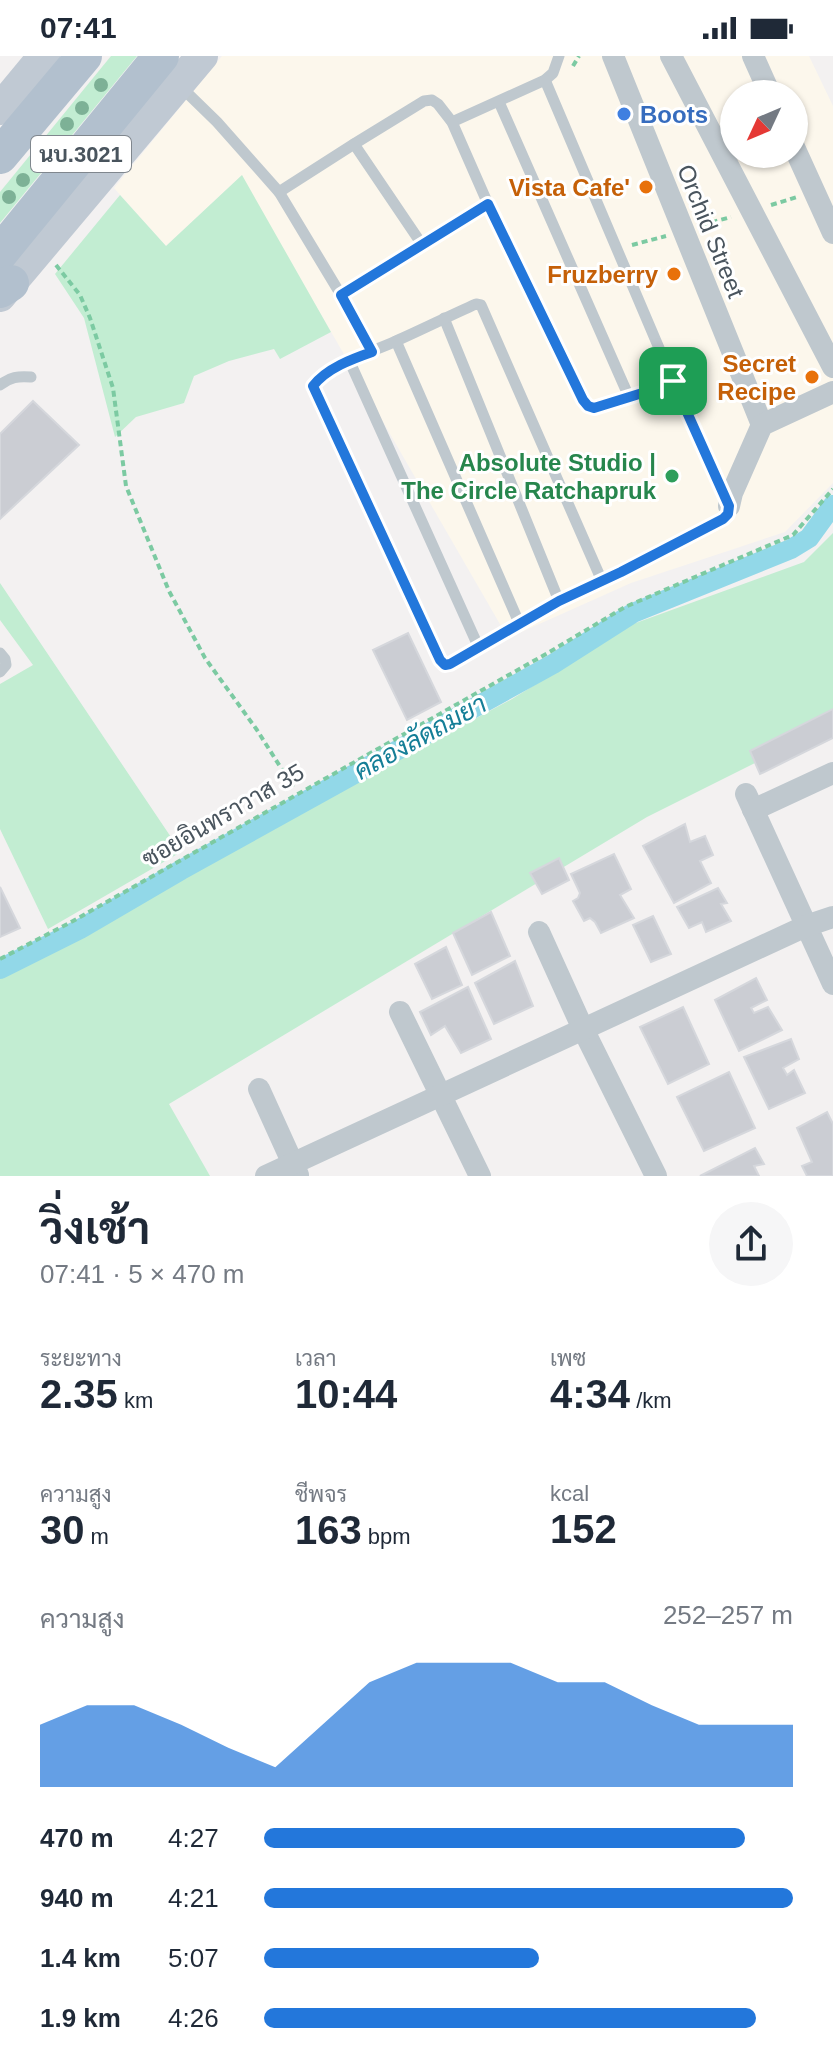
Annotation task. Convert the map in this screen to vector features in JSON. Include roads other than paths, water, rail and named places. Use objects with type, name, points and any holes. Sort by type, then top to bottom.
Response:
[{"type":"main road","points":[[0,109],[44,56]]},
{"type":"main road","name":"นบ.3021","points":[[0,156],[84,56]]},
{"type":"main road","name":"นบ.3021","points":[[3,280],[170,70],[202,56]]},
{"type":"main road","name":"นบ.3021","points":[[3,280],[40,247],[170,70]]},
{"type":"street","name":"Orchid Street","points":[[613,56],[762,425]]},
{"type":"street","points":[[671,56],[833,367]]},
{"type":"street","points":[[753,56],[764,80]]},
{"type":"street","points":[[803,168],[833,233]]},
{"type":"street","points":[[729,506],[762,425],[833,392]]},
{"type":"street","points":[[833,773],[749,802],[833,984]]},
{"type":"street","points":[[266,1176],[296,1170],[442,1095],[806,926],[833,917]]},
{"type":"street","points":[[539,932],[656,1176]]},
{"type":"street","points":[[400,1012],[480,1176]]},
{"type":"street","points":[[259,1089],[296,1170]]},
{"type":"lane","points":[[452,122],[545,80],[553,73],[559,56]]},
{"type":"lane","points":[[170,70],[279,192],[372,352]]},
{"type":"lane","points":[[545,80],[729,506],[728,514],[723,519],[602,581],[559,601],[445,665],[313,386],[349,360],[476,304],[481,305],[602,581]]},
{"type":"lane","points":[[279,192],[424,101],[432,100],[452,122],[488,204],[588,406],[594,408],[673,381]]},
{"type":"lane","points":[[499,102],[629,397]]},
{"type":"lane","points":[[354,144],[423,246]]},
{"type":"lane","points":[[341,295],[488,204]]},
{"type":"lane","points":[[444,318],[559,601]]},
{"type":"lane","points":[[396,341],[520,625]]},
{"type":"lane","points":[[349,360],[479,648]]},
{"type":"lane","points":[[0,385],[18,376],[31,377]]},
{"type":"lane","points":[[0,653],[6,665],[0,672]]},
{"type":"waterway","name":"คลองลัดถมยา","points":[[0,969],[80,929],[553,664],[633,613],[791,549],[809,538],[833,505]]},
{"type":"place","name":"Boots","points":[[624,114]]},
{"type":"place","name":"Vista Cafe'","points":[[646,187]]},
{"type":"place","name":"Fruzberry","points":[[674,274]]},
{"type":"place","name":"Secret Recipe","points":[[812,377]]},
{"type":"place","name":"Absolute Studio | The Circle Ratchapruk","points":[[672,476]]}]
